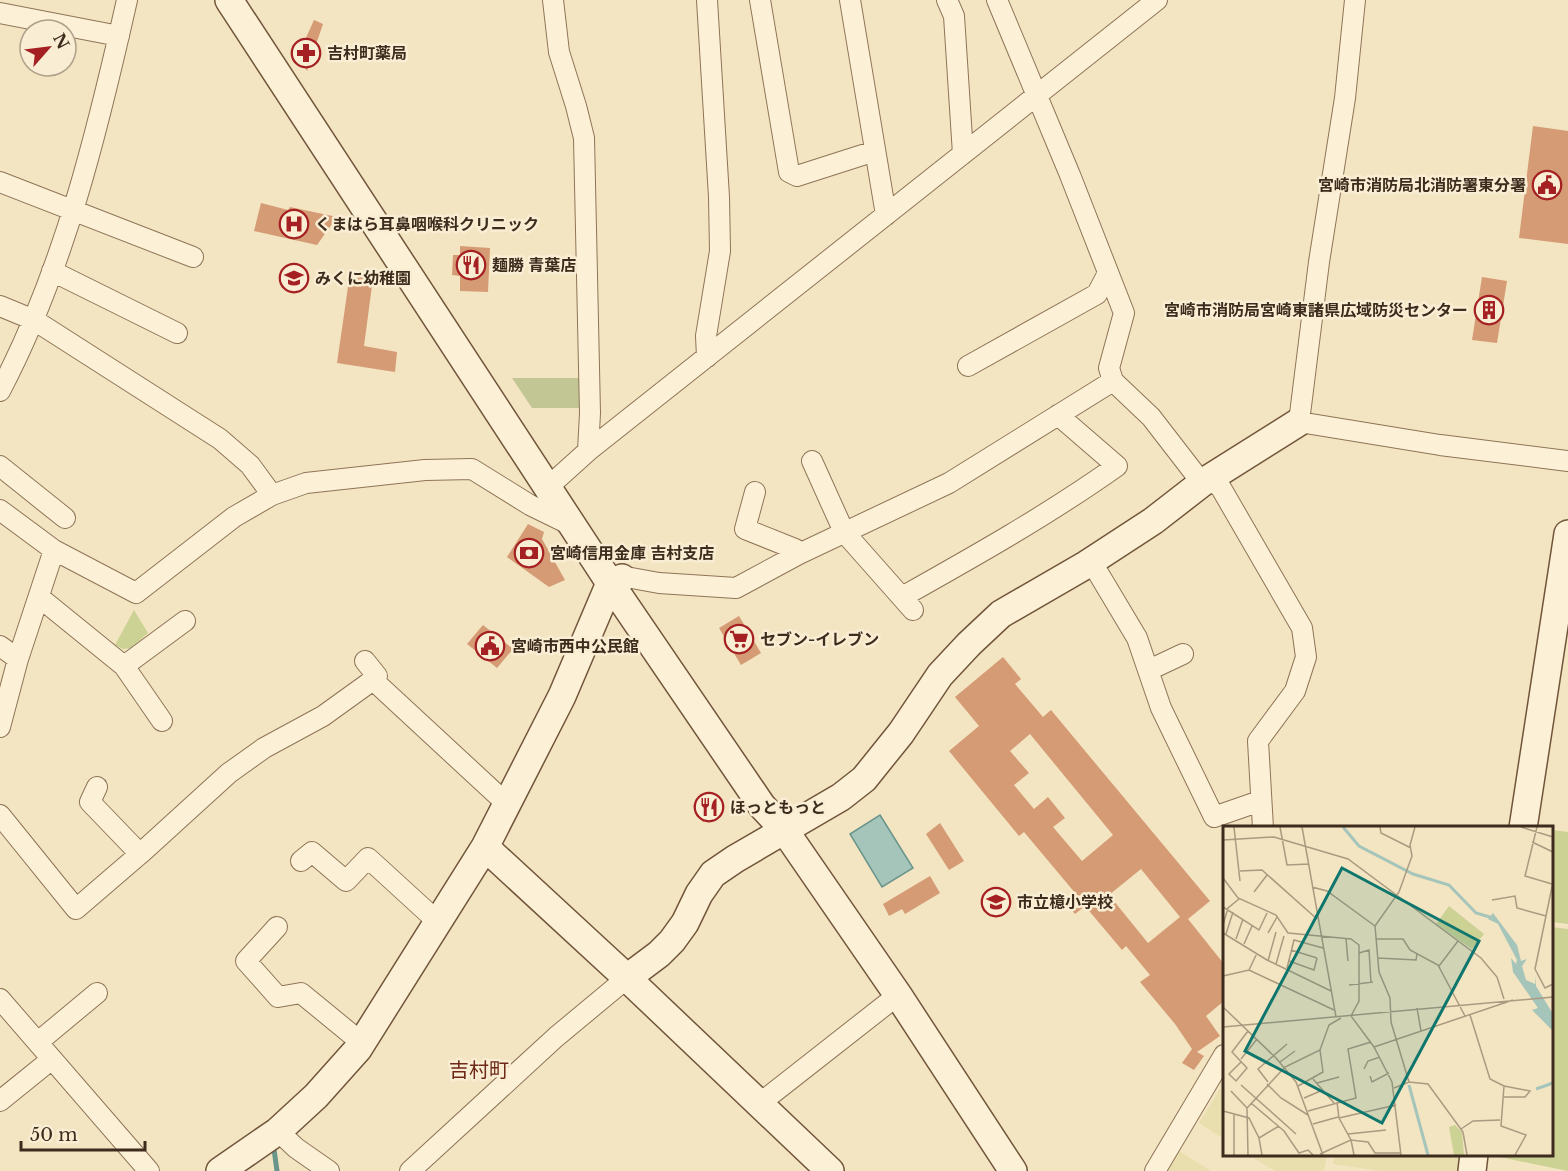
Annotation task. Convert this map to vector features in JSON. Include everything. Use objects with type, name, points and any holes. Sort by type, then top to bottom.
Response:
[{"type":"street","points":[[0,391],[34,320],[72,210],[98,124],[127,0]]},
{"type":"street","points":[[229,0],[555,482],[573,526],[618,580],[736,588],[799,554],[949,483],[1113,381]]},
{"type":"street","points":[[250,0],[618,580],[772,802],[785,831],[898,995],[1013,1171]]},
{"type":"street","points":[[553,0],[559,52],[584,138],[590,413],[588,451]]},
{"type":"street","points":[[706,0],[719,197],[720,251],[706,336],[707,357]]},
{"type":"street","points":[[760,0],[789,172],[796,176],[875,151]]},
{"type":"street","points":[[850,0],[886,215]]},
{"type":"street","points":[[947,0],[954,16],[963,154]]},
{"type":"street","points":[[997,0],[1124,314],[1109,368],[1113,381],[1151,417],[1206,480],[1221,488],[1302,628],[1306,657],[1295,691],[1258,741],[1263,826]]},
{"type":"street","points":[[555,482],[588,451],[1037,95],[1137,8],[1157,0]]},
{"type":"street","points":[[1299,422],[1319,262],[1345,98],[1355,0]]},
{"type":"street","points":[[0,13],[119,36]]},
{"type":"street","points":[[0,182],[193,257]]},
{"type":"street","points":[[52,271],[177,333]]},
{"type":"street","points":[[968,366],[1097,294],[1108,273]]},
{"type":"street","points":[[0,306],[34,320],[220,439],[250,465],[272,495]]},
{"type":"street","points":[[812,460],[844,532],[907,604],[1117,466],[1058,415]]},
{"type":"street","points":[[410,1171],[556,1037],[659,954],[685,923],[699,894],[713,874],[841,797],[864,779],[901,733],[940,675],[1001,614],[1091,561],[1153,521],[1206,480],[1299,422],[1440,445],[1568,460]]},
{"type":"street","points":[[0,466],[65,518]]},
{"type":"street","points":[[0,510],[54,550],[136,593],[234,517],[272,495],[306,483],[425,470],[472,469],[530,505],[573,526]]},
{"type":"street","points":[[755,492],[746,529],[795,549],[799,554]]},
{"type":"street","points":[[1523,826],[1568,534]]},
{"type":"street","points":[[0,727],[18,659],[54,550]]},
{"type":"street","points":[[1091,561],[1137,638],[1161,708],[1214,817],[1260,801]]},
{"type":"street","points":[[220,1171],[278,1131],[316,1096],[362,1043],[485,847],[508,805],[618,580]]},
{"type":"street","points":[[39,597],[124,666],[162,721]]},
{"type":"street","points":[[124,666],[185,621]]},
{"type":"street","points":[[0,646],[18,659]]},
{"type":"street","points":[[1149,670],[1183,654]]},
{"type":"street","points":[[0,815],[76,909],[229,772],[264,748],[323,716],[373,680],[377,676],[365,661]]},
{"type":"street","points":[[373,680],[508,805]]},
{"type":"street","points":[[97,787],[90,802],[140,854]]},
{"type":"street","points":[[485,847],[830,1171]]},
{"type":"street","points":[[301,861],[312,852],[346,881],[368,858],[438,922]]},
{"type":"street","points":[[277,927],[246,961],[278,997],[301,993],[362,1043]]},
{"type":"street","points":[[38,1042],[97,993]]},
{"type":"street","points":[[759,1104],[898,995]]},
{"type":"street","points":[[0,999],[149,1171]]},
{"type":"street","points":[[1155,1171],[1223,1057]]},
{"type":"street","points":[[0,1101],[52,1059]]},
{"type":"street","points":[[278,1131],[296,1148],[329,1171]]},
{"type":"street","points":[[1472,1171],[1474,1156]]},
{"type":"shaded area","points":[[1223,1088],[1223,1138],[1199,1123],[1220,1089]]},
{"type":"shaded area","points":[[1179,1151],[1211,1171],[1166,1171]]},
{"type":"shaded area","points":[[1251,1156],[1327,1156],[1324,1171],[1275,1171]]},
{"type":"shaded area","points":[[1335,1156],[1464,1156],[1461,1171],[1381,1171],[1333,1164]]},
{"type":"green space","points":[[512,378],[580,378],[580,408],[532,408]]},
{"type":"green space","points":[[134,610],[148,633],[131,648],[123,649],[115,645]]},
{"type":"green space","points":[[1553,830],[1568,832],[1568,924],[1553,922]]},
{"type":"green space","points":[[1553,927],[1568,929],[1568,1171],[1495,1156],[1553,1156]]},
{"type":"water","points":[[880,815],[913,868],[882,887],[850,834]]},
{"type":"building","points":[[314,20],[323,24],[307,71],[298,55],[300,51],[297,48],[300,38],[305,40]]},
{"type":"building","name":"宮崎市消防局北消防署東分署","points":[[1533,126],[1568,131],[1568,244],[1519,238]]},
{"type":"building","name":"くまはら耳鼻咽喉科クリニック","points":[[261,203],[288,210],[290,207],[337,217],[317,245],[254,231]]},
{"type":"building","name":"麺勝 青葉店","points":[[460,246],[490,248],[488,292],[460,291],[460,276],[452,275],[453,255],[460,255]]},
{"type":"building","points":[[350,273],[373,278],[364,346],[397,352],[395,372],[337,363]]},
{"type":"building","name":"宮崎市消防局宮崎東諸県広域防災センター","points":[[1482,277],[1507,281],[1497,343],[1472,340]]},
{"type":"building","name":"宮崎信用金庫 吉村支店","points":[[528,524],[544,532],[542,539],[565,580],[549,587],[507,557]]},
{"type":"building","name":"セブン-イレブン","points":[[739,616],[761,653],[741,665],[719,628]]},
{"type":"building","name":"宮崎市西中公民館","points":[[483,625],[513,649],[497,668],[467,644]]},
{"type":"building","points":[[1003,657],[1021,679],[1015,684],[1043,717],[1051,710],[1210,901],[1188,919],[1223,963],[1223,1002],[1206,1016],[1220,1036],[1197,1052],[1204,1056],[1194,1070],[1182,1063],[1192,1049],[1175,1024],[1140,982],[1150,975],[1126,946],[1122,950],[1085,906],[1075,914],[1066,903],[1076,894],[1024,832],[1019,836],[949,751],[979,726],[955,697]],"holes":[[[1030,734],[1113,835],[1082,861],[1053,827],[1065,818],[1048,797],[1034,809],[1014,785],[1029,773],[1010,751]],[[1141,869],[1180,917],[1148,943],[1109,895]]]},
{"type":"building","name":"ほっともっと","points":[[714,793],[724,809],[703,822],[693,806]]},
{"type":"building","points":[[940,823],[964,861],[949,870],[926,834]]},
{"type":"building","points":[[930,876],[940,893],[905,914],[902,909],[889,916],[883,904]]},
{"type":"waterway","points":[[274,1149],[277,1171]]},
{"type":"place","name":"吉村町薬局","points":[[306,53]]},
{"type":"place","name":"宮崎市消防局北消防署東分署","points":[[1547,185]]},
{"type":"place","name":"くまはら耳鼻咽喉科クリニック","points":[[294,224]]},
{"type":"place","name":"麺勝 青葉店","points":[[471,265]]},
{"type":"place","name":"みくに幼稚園","points":[[294,278]]},
{"type":"place","name":"宮崎市消防局宮崎東諸県広域防災センター","points":[[1489,310]]},
{"type":"place","name":"宮崎信用金庫 吉村支店","points":[[529,553]]},
{"type":"place","name":"セブン-イレブン","points":[[739,639]]},
{"type":"place","name":"宮崎市西中公民館","points":[[490,646]]},
{"type":"place","name":"ほっともっと","points":[[709,807]]},
{"type":"place","name":"市立檍小学校","points":[[996,902]]},
{"type":"district","name":"吉村町","points":[[479,1070]]}]
